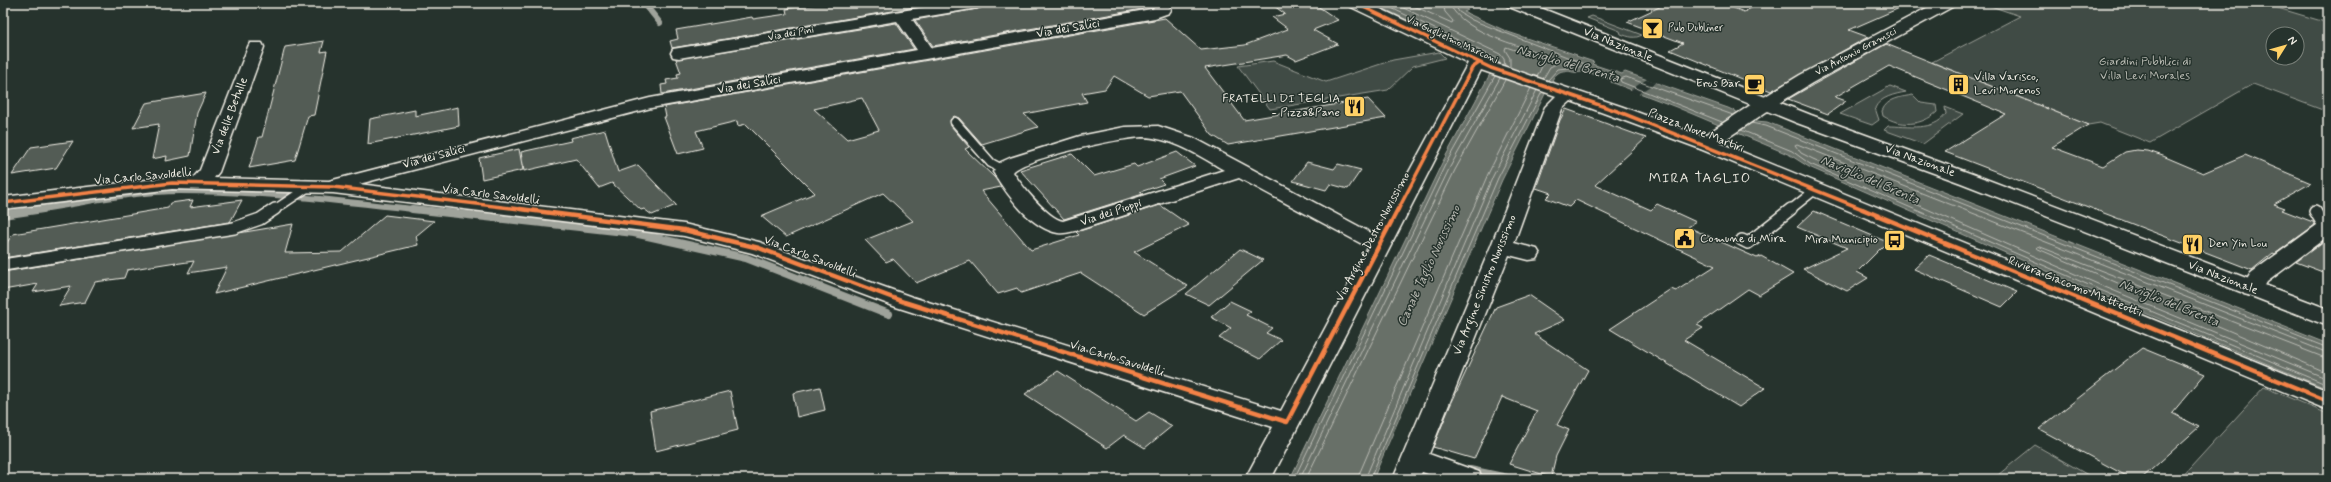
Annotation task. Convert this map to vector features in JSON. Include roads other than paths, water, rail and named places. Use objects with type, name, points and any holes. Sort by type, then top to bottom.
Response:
[{"type":"main road","name":"Via Nazionale","points":[[1513,3],[1765,104],[1968,178],[2328,318]]},
{"type":"main road","name":"Piazza Nove Martiri","points":[[1704,144],[1765,104]]},
{"type":"main road","name":"Piazza Nove Martiri","points":[[1704,144],[1815,190]]},
{"type":"main road","name":"Riviera Giacomo Matteotti","points":[[1815,190],[2328,402]]},
{"type":"street","name":"Via dei Pini","points":[[679,53],[977,3]]},
{"type":"street","name":"Via dei Salici","points":[[333,187],[346,180],[650,103],[1155,13],[1163,10],[1158,3]]},
{"type":"street","name":"Via Guglielmo Marconi","points":[[1355,3],[1485,65],[1559,90]]},
{"type":"street","name":"Via Antonio Gramsci","points":[[1765,104],[1806,79],[1948,3]]},
{"type":"street","points":[[902,16],[928,54]]},
{"type":"street","name":"Via delle Betulle","points":[[200,182],[208,172],[256,47]]},
{"type":"street","name":"Via Argine Destro Novissimo","points":[[1258,479],[1472,68],[1485,65]]},
{"type":"street","name":"Piazza Nove Martiri","points":[[1559,90],[1704,144]]},
{"type":"street","name":"Via Argine Sinistro Novissimo","points":[[1410,469],[1502,246],[1559,90]]},
{"type":"street","points":[[1004,170],[1017,162],[1097,138],[1145,131],[1159,132],[1187,142],[1369,240],[1381,244]]},
{"type":"street","name":"Via dei Pioppi","points":[[1004,170],[1006,177],[1043,218],[1056,226],[1063,227],[1086,221],[1240,171]]},
{"type":"street","name":"Via Carlo Savoldelli","points":[[3,203],[114,188],[200,182],[307,188],[333,187],[637,223],[739,242],[904,302],[1287,422]]},
{"type":"street","points":[[2252,289],[2259,278],[2324,220]]},
{"type":"street","points":[[1502,246],[1529,254]]},
{"type":"street","points":[[1410,469],[1470,479]]},
{"type":"lane","name":"Via dei Pioppi","points":[[955,122],[991,163],[1004,170]]},
{"type":"lane","points":[[3,265],[234,228],[260,219],[288,202],[307,188]]},
{"type":"lane","points":[[1742,240],[1748,243],[1815,190]]},
{"type":"water","points":[[1372,3],[1454,3],[1468,10],[1464,12],[1508,32],[1577,55],[1576,56],[1594,62],[1592,64],[1622,74],[1625,72],[1728,108],[1756,121],[1767,122],[2328,344],[2328,389],[2097,293],[1809,167],[1790,155],[1676,107],[1611,82],[1612,80],[1584,71],[1564,71],[1556,75],[1552,80],[1502,180],[1373,479],[1290,479],[1442,163],[1496,63]]},
{"type":"waterway","points":[[644,3],[660,23]]},
{"type":"waterway","points":[[36,210],[126,195],[180,191],[210,191],[271,195],[412,209]]},
{"type":"waterway","points":[[3,215],[43,209]]},
{"type":"waterway","points":[[412,209],[634,233],[746,258],[889,314]]},
{"type":"waterway","points":[[412,209],[421,210]]},
{"type":"waterway","points":[[1470,470],[1512,479]]},
{"type":"place","name":"Pub Dubliner","points":[[1652,28]]},
{"type":"place","name":"Eros Bar","points":[[1755,84]]},
{"type":"place","name":"Villa Varisco, Levi Morenos","points":[[1959,84]]},
{"type":"place","name":"FRATELLI DI TEGLIA - Pizza&Pane","points":[[1355,106]]},
{"type":"place","name":"Comune di Mira","points":[[1685,239]]},
{"type":"place","name":"Mira Municipio","points":[[1894,240]]},
{"type":"place","name":"Den Yin Lou","points":[[2193,244]]},
{"type":"district","name":"MIRA TAGLIO","points":[[1700,178]]},
{"type":"park label","name":"Giardini Pubblici di Villa Levi Morales","points":[[2145,69]]},
{"type":"water label","name":"Naviglio del Brenta","points":[[1568,64]]},
{"type":"water label","name":"Naviglio del Brenta","points":[[1870,180]]},
{"type":"water label","name":"Canale Taglio Novissimo","points":[[1429,266]]},
{"type":"water label","name":"Naviglio del Brenta","points":[[2169,303]]}]
